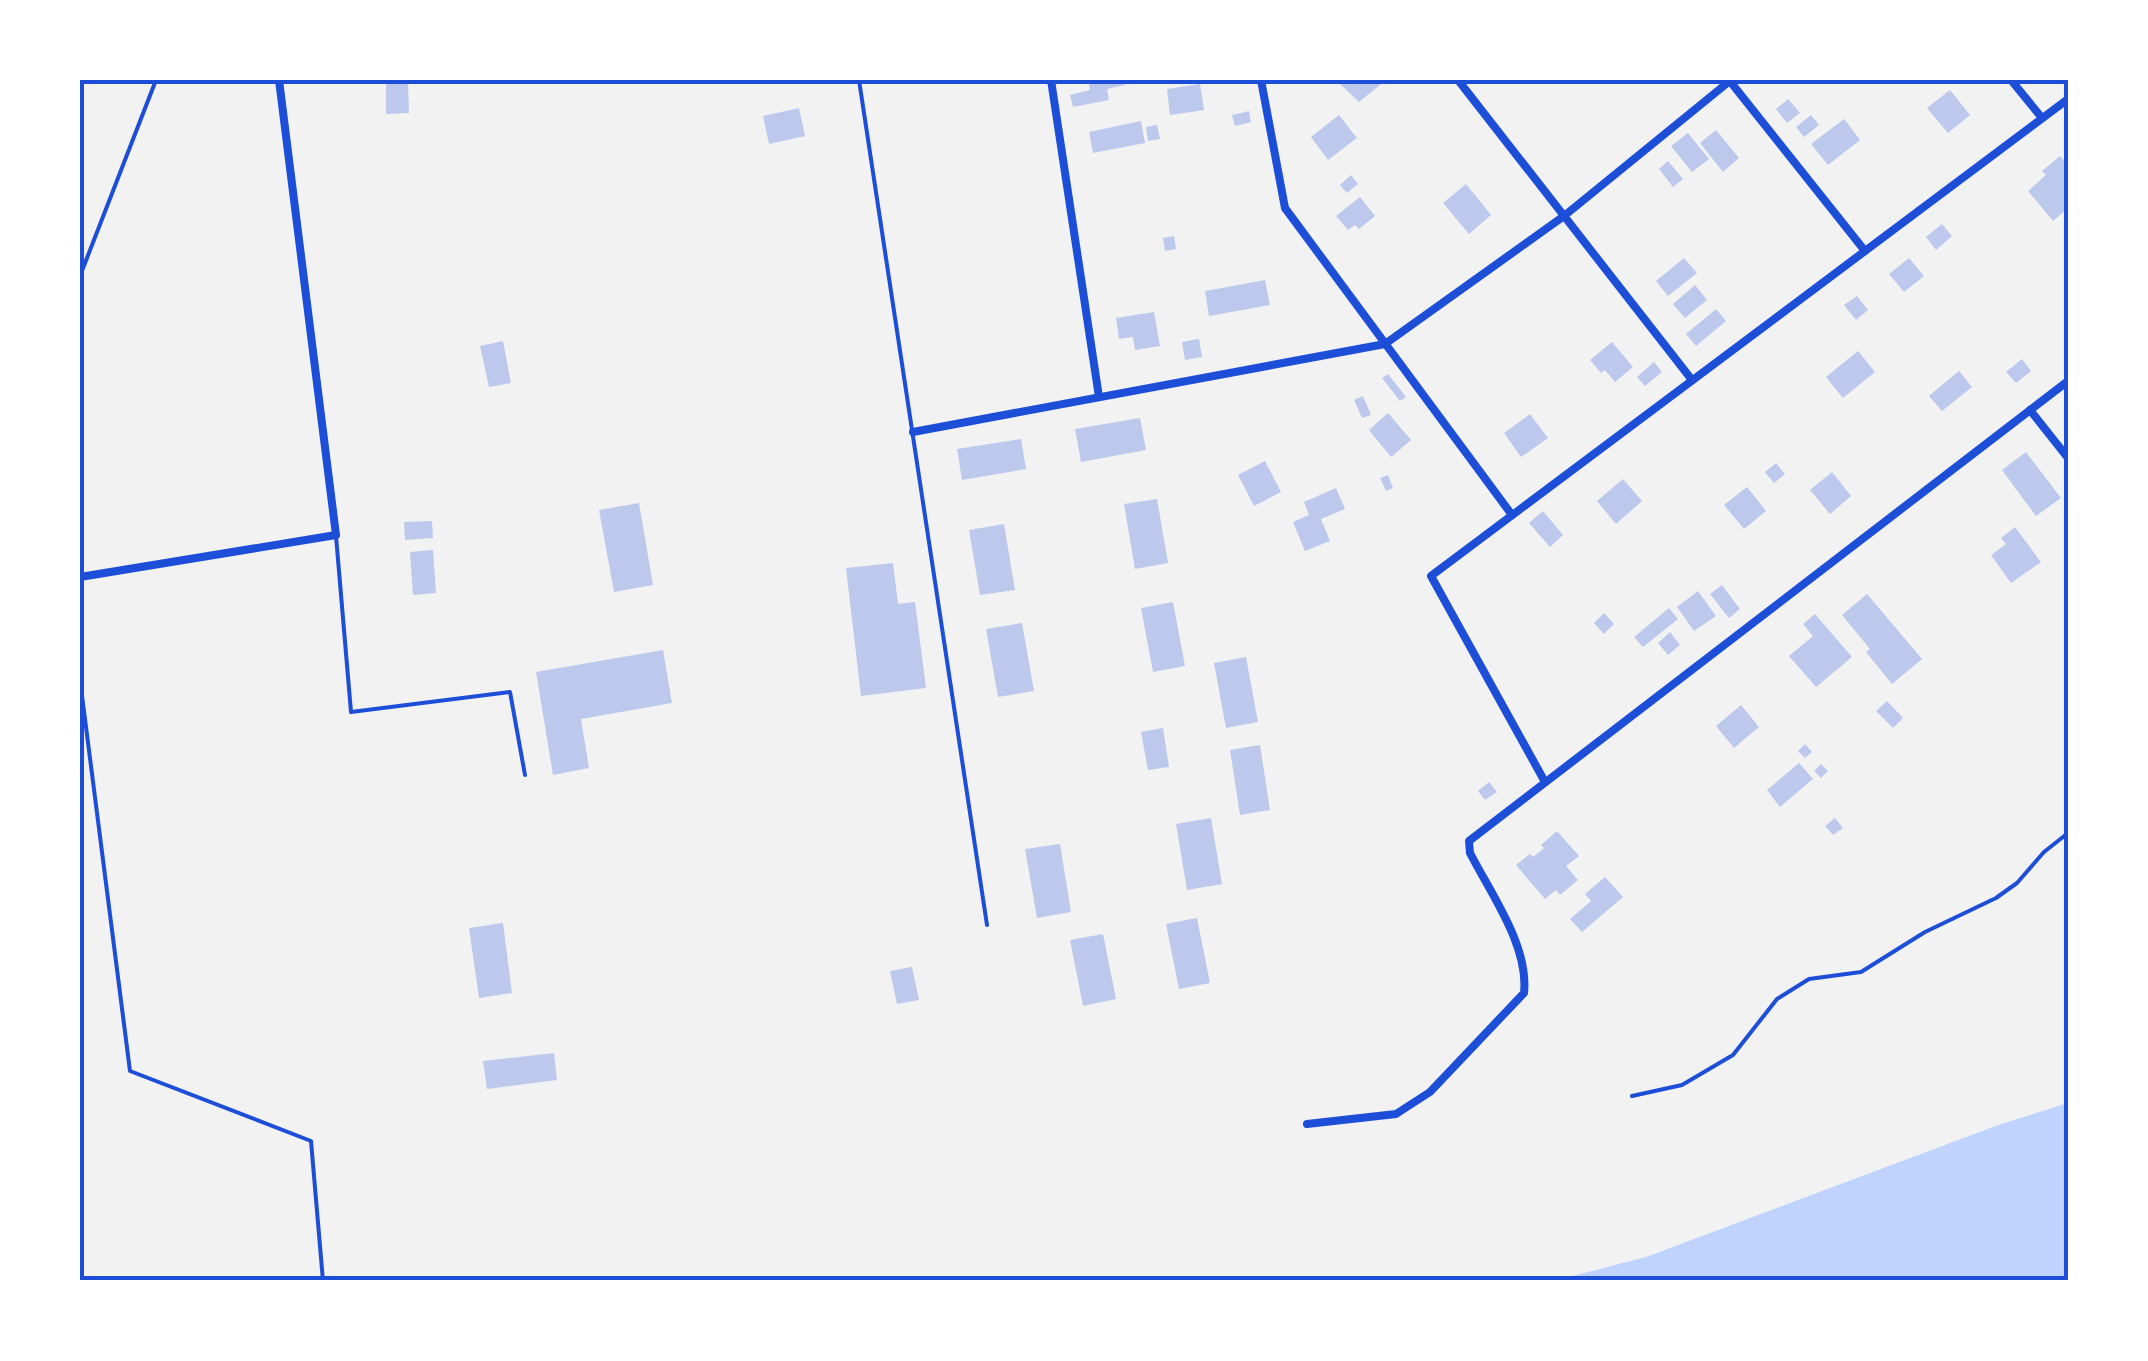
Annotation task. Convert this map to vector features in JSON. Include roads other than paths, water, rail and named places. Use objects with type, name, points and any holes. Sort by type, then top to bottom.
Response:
[{"type":"street","points":[[80,578],[336,535],[279,80]]},
{"type":"street","points":[[1050,80],[1099,397]]},
{"type":"street","points":[[1261,80],[1285,208],[1512,515]]},
{"type":"street","points":[[1458,80],[1692,380]]},
{"type":"street","points":[[912,432],[1386,344],[1564,216],[1730,80],[1865,250]]},
{"type":"street","points":[[2011,80],[2042,118]]},
{"type":"street","points":[[1545,782],[1431,576],[2068,99]]},
{"type":"street","points":[[1308,1124],[1396,1114],[1430,1092],[1524,993],[1526,972],[1470,853],[1468,841],[2068,380]]},
{"type":"street","points":[[2030,410],[2068,458]]},
{"type":"lane","points":[[859,80],[986,925]]},
{"type":"lane","points":[[336,535],[352,712],[510,692],[525,775]]},
{"type":"water","points":[[2068,1103],[2068,1281],[1553,1281],[1646,1257],[2001,1124]]}]
